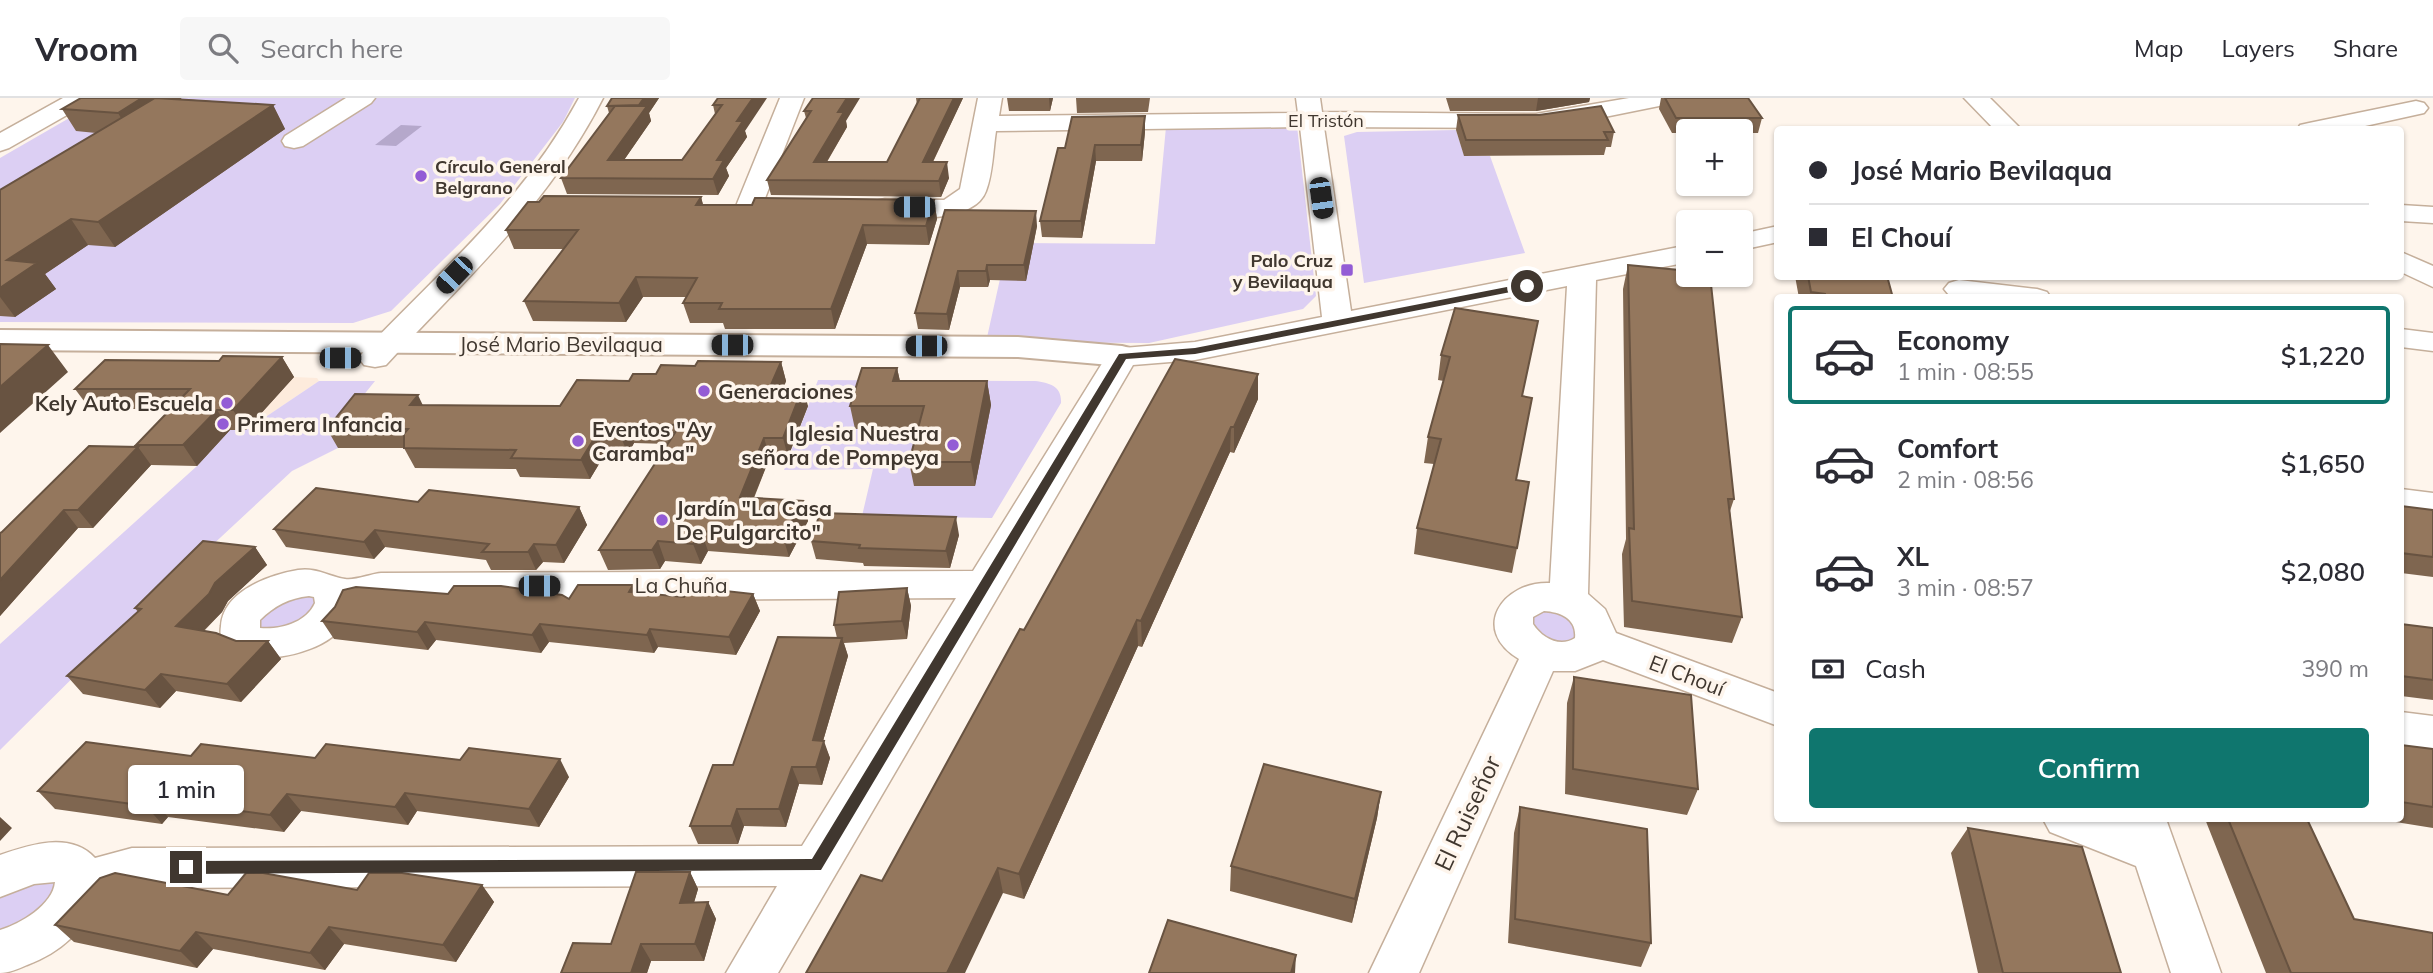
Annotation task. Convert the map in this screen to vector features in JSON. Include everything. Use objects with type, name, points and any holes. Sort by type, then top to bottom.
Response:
[{"type":"main road","name":"José Mario Bevilaqua","points":[[0,340],[1014,362],[1122,356]]},
{"type":"main road","name":"José Mario Bevilaqua","points":[[0,355],[381,350]]},
{"type":"street","points":[[0,131],[59,98]]},
{"type":"street","points":[[0,144],[80,98]]},
{"type":"street","points":[[294,141],[363,98]]},
{"type":"street","points":[[381,350],[537,204],[591,98]]},
{"type":"street","points":[[777,206],[736,206],[792,98]]},
{"type":"street","points":[[859,207],[942,208],[958,205],[968,199],[973,191],[990,98]]},
{"type":"street","name":"El Tristón","points":[[985,124],[1309,109],[1536,121],[1620,103],[1664,98]]},
{"type":"street","points":[[1976,98],[2006,126]]},
{"type":"street","points":[[2392,98],[2425,111]]},
{"type":"street","points":[[1309,109],[1338,323]]},
{"type":"street","points":[[2333,126],[2425,111]]},
{"type":"street","points":[[2404,213],[2433,215]]},
{"type":"street","points":[[1753,239],[1774,235]]},
{"type":"street","name":"José Mario Bevilaqua","points":[[1122,356],[1195,351],[1676,256]]},
{"type":"street","points":[[2404,263],[2433,278]]},
{"type":"street","points":[[1568,601],[1582,275]]},
{"type":"street","points":[[1959,288],[2006,294]]},
{"type":"street","points":[[2404,338],[2433,342]]},
{"type":"street","points":[[751,973],[1122,356]]},
{"type":"street","points":[[2404,501],[2433,505]]},
{"type":"street","name":"La Chuña","points":[[335,597],[367,588],[382,587],[986,584]]},
{"type":"street","points":[[1542,597],[1568,601],[1589,614],[1595,622],[1596,640],[1581,655],[1569,658],[1541,654],[1519,640],[1512,621],[1515,611],[1531,599],[1542,597]]},
{"type":"street","name":"El Chouí","points":[[1596,640],[1774,707]]},
{"type":"street","name":"El Ruiseñor","points":[[1394,973],[1541,654]]},
{"type":"street","points":[[2404,729],[2433,733]]},
{"type":"street","points":[[2081,822],[2149,836],[2196,973]]},
{"type":"street","points":[[0,877],[31,863],[51,861],[66,863],[76,871],[79,883],[75,898],[63,915],[47,929],[29,941],[0,952]]},
{"type":"street","points":[[79,883],[132,868],[816,866]]},
{"type":"shaded area","points":[[104,98],[575,98],[563,122],[500,204],[391,311],[353,323],[0,322],[0,158]]},
{"type":"shaded area","points":[[401,125],[422,126],[396,146],[375,145]]},
{"type":"shaded area","points":[[1297,126],[1316,296],[1303,309],[1149,343],[986,342],[1008,243],[1155,244],[1166,127]]},
{"type":"shaded area","points":[[1456,130],[1464,155],[1490,156],[1525,253],[1364,283],[1344,136],[1357,132]]},
{"type":"shaded area","points":[[294,377],[317,378],[319,381],[246,430]]},
{"type":"shaded area","points":[[818,380],[1035,381],[1054,386],[1061,397],[1061,403],[992,518],[862,516],[873,469],[784,470]]},
{"type":"shaded area","points":[[319,381],[375,381],[350,412],[338,448],[292,471],[121,630],[0,750],[0,644],[197,466],[230,430],[246,430]]},
{"type":"shaded area","points":[[287,592],[323,597],[307,625],[255,633],[256,611]]},
{"type":"shaded area","points":[[1540,603],[1588,629],[1563,652],[1521,617]]},
{"type":"shaded area","points":[[51,873],[63,893],[0,941],[0,887]]},
{"type":"building","points":[[81,98],[142,98],[118,113],[62,109]]},
{"type":"building","points":[[155,98],[273,105],[98,222],[71,219],[7,260],[37,263],[0,288],[0,190]]},
{"type":"building","points":[[612,98],[644,98],[639,105],[607,106]]},
{"type":"building","points":[[718,98],[753,98],[737,121],[743,121],[717,160],[724,160],[713,179],[561,178],[615,106],[647,106],[608,160],[682,160],[722,105],[713,105]]},
{"type":"building","points":[[813,98],[847,98],[838,112],[844,112],[814,162],[887,162],[920,98],[954,98],[923,162],[947,162],[939,181],[767,180],[811,111],[804,111]]},
{"type":"building","points":[[1665,98],[1748,98],[1762,118],[1676,118]]},
{"type":"building","points":[[1601,106],[1614,132],[1604,132],[1608,140],[1466,140],[1458,115],[1539,115]]},
{"type":"building","points":[[1145,116],[1141,145],[1095,145],[1081,221],[1040,221],[1058,148],[1065,148],[1072,117]]},
{"type":"building","points":[[544,196],[701,197],[696,205],[752,205],[755,198],[934,200],[926,226],[863,225],[831,309],[719,309],[722,303],[683,303],[697,278],[636,277],[619,303],[524,301],[578,230],[506,230],[528,202],[539,202]]},
{"type":"building","points":[[945,210],[1036,211],[1024,265],[987,265],[986,271],[958,271],[947,314],[915,313]]},
{"type":"building","points":[[1628,265],[1676,270],[1676,287],[1711,287],[1734,499],[1728,499],[1742,617],[1632,601],[1629,528],[1634,529]]},
{"type":"building","points":[[1809,280],[1888,280],[1892,294],[1825,294],[1811,292]]},
{"type":"building","points":[[1455,308],[1538,321],[1522,396],[1532,398],[1516,480],[1529,482],[1517,548],[1417,528],[1441,439],[1428,437],[1450,357],[1441,355]]},
{"type":"building","points":[[0,344],[48,345],[0,387]]},
{"type":"building","points":[[223,356],[282,357],[233,410],[217,410],[183,445],[136,445],[190,389],[75,389],[105,360],[219,361]]},
{"type":"building","points":[[1175,359],[1258,374],[1141,621],[1137,620],[1019,874],[998,868],[947,973],[806,973],[861,875],[882,881],[1020,629],[1024,630]]},
{"type":"building","points":[[698,361],[781,362],[770,387],[803,387],[783,438],[764,438],[740,497],[803,501],[783,537],[701,531],[693,544],[658,541],[652,550],[599,550],[680,425],[627,424],[620,435],[597,434],[581,460],[511,458],[516,450],[404,448],[404,434],[408,429],[327,429],[355,394],[418,395],[410,405],[560,406],[577,380],[629,381],[633,374],[656,374],[661,365],[695,366]]},
{"type":"building","points":[[862,368],[897,368],[893,381],[987,381],[971,462],[909,462],[924,406],[850,406]]},
{"type":"building","points":[[89,446],[138,447],[78,510],[64,510],[0,580],[0,533]]},
{"type":"building","points":[[316,488],[418,502],[429,490],[579,507],[556,545],[534,544],[528,552],[482,552],[489,544],[375,530],[364,542],[274,529]]},
{"type":"building","points":[[2404,506],[2433,510],[2433,557],[2404,553]]},
{"type":"building","points":[[820,513],[956,517],[946,551],[859,548],[860,545],[811,541]]},
{"type":"building","points":[[203,541],[255,547],[215,583],[209,594],[176,626],[216,633],[236,641],[268,641],[227,684],[161,674],[145,690],[67,676],[141,609],[135,608]]},
{"type":"building","points":[[578,585],[633,585],[629,592],[684,597],[690,587],[753,594],[729,637],[650,629],[647,635],[540,624],[532,635],[425,622],[417,632],[322,621],[335,607],[343,590],[356,587],[448,594],[454,586],[501,586],[562,595],[569,599]]},
{"type":"building","points":[[907,588],[902,621],[834,625],[839,592]]},
{"type":"building","points":[[2404,624],[2433,628],[2433,680],[2404,676]]},
{"type":"building","points":[[778,637],[842,638],[813,740],[824,741],[816,767],[792,767],[779,809],[737,809],[731,826],[690,826],[713,765],[733,765]]},
{"type":"building","points":[[1574,677],[1691,695],[1698,789],[1573,769]]},
{"type":"building","points":[[86,742],[191,756],[201,744],[315,758],[326,744],[460,760],[469,748],[560,759],[529,809],[405,793],[395,807],[287,794],[270,815],[152,799],[146,806],[38,791]]},
{"type":"building","points":[[2404,745],[2433,749],[2433,807],[2404,802]]},
{"type":"building","points":[[1264,764],[1381,792],[1355,899],[1231,866]]},
{"type":"building","points":[[1520,807],[1647,829],[1651,943],[1515,919]]},
{"type":"building","points":[[2229,822],[2308,822],[2354,919],[2433,933],[2433,973],[2291,973]]},
{"type":"building","points":[[1968,828],[2082,847],[2121,973],[2003,973]]},
{"type":"building","points":[[636,872],[690,872],[680,903],[708,902],[695,944],[641,944],[631,973],[561,973],[573,943],[611,944]]},
{"type":"building","points":[[115,873],[228,895],[246,873],[263,873],[357,890],[369,873],[402,873],[482,885],[443,945],[329,927],[310,953],[196,932],[180,951],[55,925],[100,878]]},
{"type":"building","points":[[1168,920],[1296,955],[1291,973],[1149,973]]},
{"type":"place","name":"Círculo General Belgrano","points":[[421,176]]},
{"type":"place","name":"Palo Cruz y Bevilaqua","points":[[1347,270]]},
{"type":"place","name":"Generaciones","points":[[704,391]]},
{"type":"place","name":"Kely Auto Escuela","points":[[227,403]]},
{"type":"place","name":"Primera Infancia","points":[[223,424]]},
{"type":"place","name":"Eventos \"Ay Caramba\"","points":[[578,441]]},
{"type":"place","name":"Iglesia Nuestra señora de Pompeya","points":[[953,445]]},
{"type":"place","name":"Jardín \"La Casa De Pulgarcito\"","points":[[662,520]]},
{"type":"route","points":[[186,867],[816,866],[1122,356],[1195,351],[1527,286]]}]
